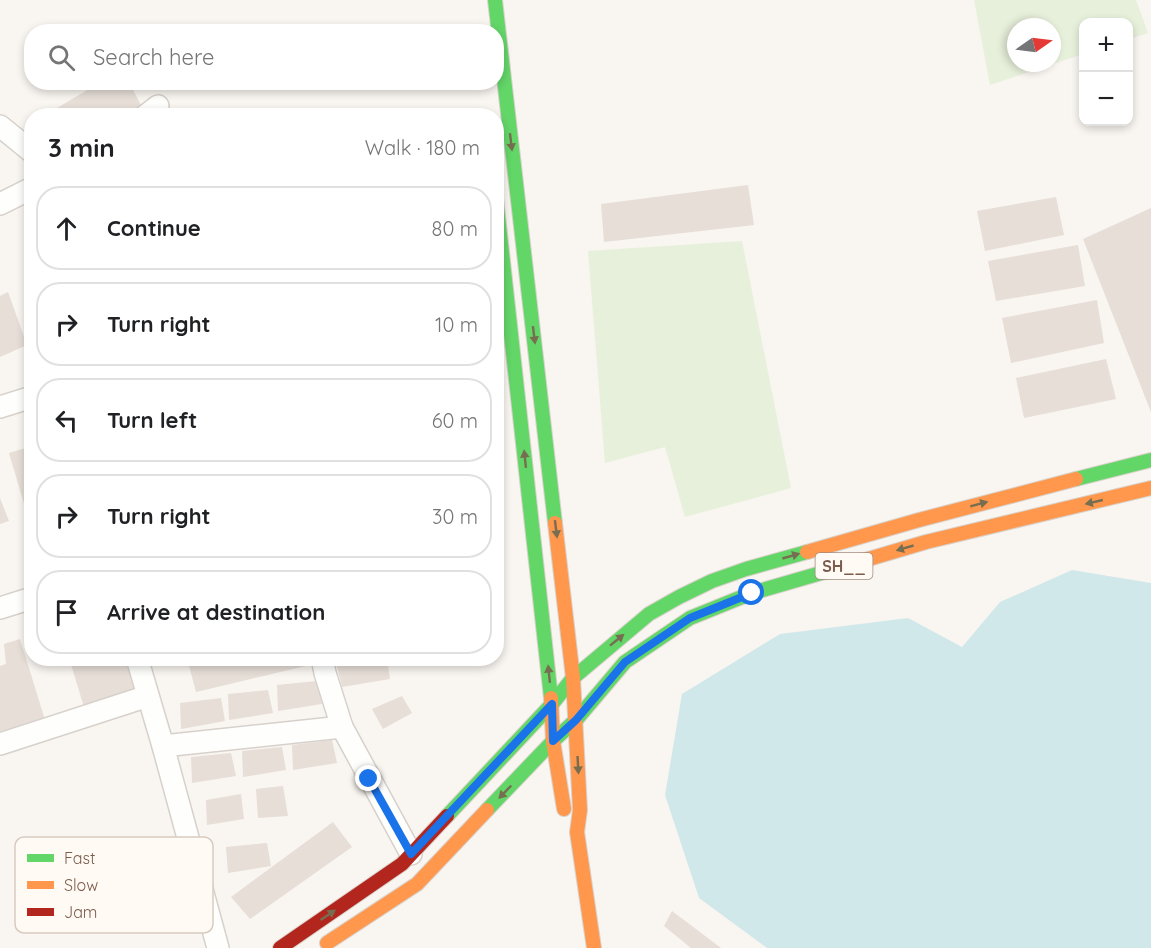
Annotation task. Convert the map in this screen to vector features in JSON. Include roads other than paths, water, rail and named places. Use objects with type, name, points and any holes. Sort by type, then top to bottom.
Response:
[{"type":"main road","points":[[495,0],[498,24]]},
{"type":"main road","points":[[504,78],[573,678],[580,810],[578,832],[594,948]]},
{"type":"main road","points":[[504,270],[552,704],[553,741],[564,813],[578,832]]},
{"type":"main road","points":[[280,948],[402,864],[552,704],[573,678],[649,615],[679,597],[712,581],[746,569],[919,520],[1151,460]]},
{"type":"main road","name":"SH__","points":[[319,948],[417,884],[553,741],[576,720],[625,662],[690,618],[752,593],[926,542],[1151,488]]},
{"type":"street","points":[[0,126],[24,146]]},
{"type":"street","points":[[0,204],[24,192]]},
{"type":"street","points":[[0,407],[24,400]]},
{"type":"street","points":[[0,608],[24,600]]},
{"type":"street","points":[[139,666],[188,837]]},
{"type":"street","points":[[324,666],[342,727],[411,854]]},
{"type":"street","points":[[0,744],[148,696]]},
{"type":"street","points":[[163,746],[342,727]]},
{"type":"street","points":[[213,930],[218,948]]},
{"type":"water","points":[[1072,570],[1151,583],[1151,948],[767,948],[699,898],[665,795],[682,694],[780,634],[908,618],[962,647],[1000,602]]}]
